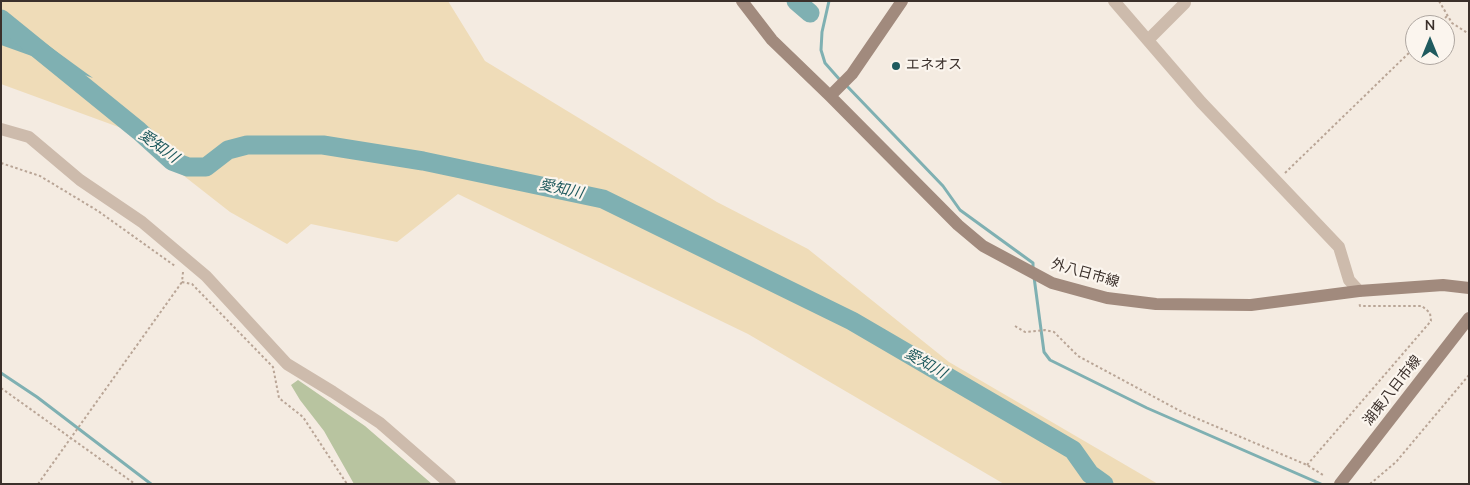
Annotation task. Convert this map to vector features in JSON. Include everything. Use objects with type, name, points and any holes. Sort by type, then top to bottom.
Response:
[{"type":"main road","name":"外八日市線","points":[[742,1],[772,40],[958,225],[983,246],[1052,283],[1107,298],[1156,304],[1251,305],[1359,291],[1443,285],[1469,288]]},
{"type":"main road","points":[[830,96],[852,74],[902,1]]},
{"type":"main road","name":"湖東八日市線","points":[[1343,481],[1469,318]]},
{"type":"street","points":[[1114,1],[1201,102],[1339,247],[1349,280],[1359,291]]},
{"type":"street","points":[[1148,40],[1185,3]]},
{"type":"street","points":[[1,129],[29,137],[80,180],[142,222],[206,276],[287,364],[380,423],[450,484]]},
{"type":"path","points":[[1439,1],[1447,15]]},
{"type":"path","points":[[1455,25],[1469,34]]},
{"type":"path","points":[[1276,181],[1405,57]]},
{"type":"path","points":[[1,163],[40,176],[98,211],[175,266]]},
{"type":"path","points":[[38,484],[182,282],[183,272]]},
{"type":"path","points":[[182,282],[192,284],[273,367],[279,398],[303,417],[347,484]]},
{"type":"path","points":[[1307,466],[1431,321],[1430,313],[1422,306],[1360,306],[1359,291]]},
{"type":"path","points":[[1015,326],[1025,332],[1046,330],[1054,332],[1078,356],[1184,413],[1307,466],[1323,475]]},
{"type":"path","points":[[1370,484],[1396,462],[1469,375]]},
{"type":"path","points":[[1,388],[135,484]]},
{"type":"green space","points":[[298,380],[365,426],[432,484],[354,484],[324,431],[291,385]]},
{"type":"sand","points":[[1,1],[448,1],[485,61],[717,202],[808,249],[949,362],[1158,484],[1004,484],[748,334],[458,194],[397,242],[311,224],[287,244],[230,212],[124,129],[1,84]]},
{"type":"water","points":[[1,11],[93,78],[1,45]]},
{"type":"waterway","points":[[796,1],[810,13]]},
{"type":"waterway","points":[[829,1],[822,32],[821,50],[825,63],[840,80]]},
{"type":"waterway","name":"愛知川","points":[[1,19],[139,131],[172,161],[188,167],[206,167],[228,150],[247,145],[323,145],[423,161],[603,199],[852,321],[1073,450],[1090,474],[1104,484]]},
{"type":"waterway","points":[[845,84],[943,186],[960,210],[1033,263],[1033,268]]},
{"type":"waterway","points":[[1034,277],[1044,352],[1050,360],[1147,408],[1321,484]]},
{"type":"waterway","points":[[1,373],[37,397],[151,484]]},
{"type":"place","name":"エネオス","points":[[896,66]]}]
